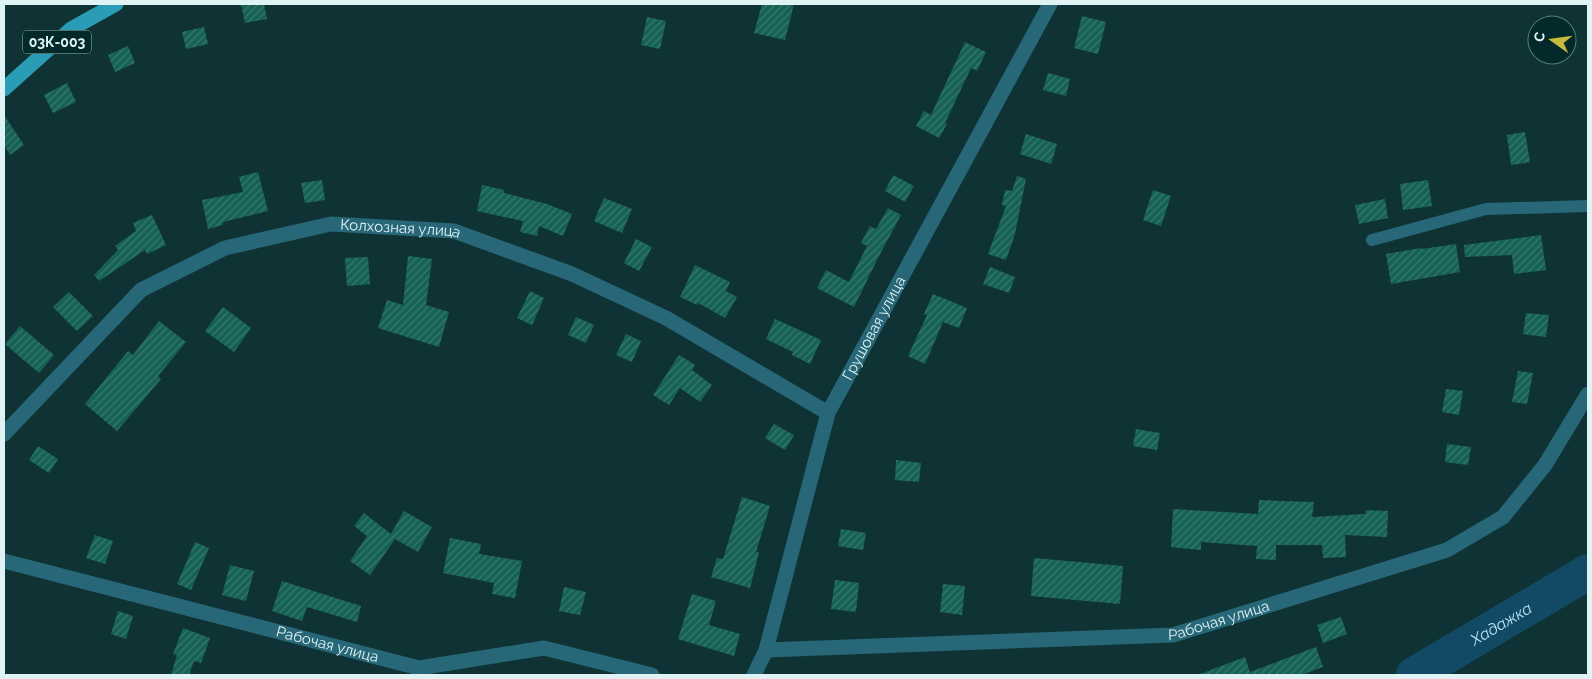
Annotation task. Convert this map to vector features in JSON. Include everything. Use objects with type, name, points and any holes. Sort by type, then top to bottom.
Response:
[{"type":"main road","name":"03К-003","points":[[4,89],[71,29],[116,4]]},
{"type":"street","name":"Грушовая улица","points":[[754,675],[766,650],[828,413],[1050,4]]},
{"type":"street","name":"Колхозная улица","points":[[4,434],[141,290],[226,248],[331,224],[454,231],[572,274],[666,318],[828,413]]},
{"type":"street","name":"Рабочая улица","points":[[766,650],[1173,635],[1447,550],[1503,517],[1545,465],[1588,394]]},
{"type":"street","name":"Рабочая улица","points":[[4,561],[418,672],[544,648],[652,675]]},
{"type":"lane","points":[[1372,240],[1486,209],[1588,206]]},
{"type":"building","points":[[241,4],[264,4],[267,19],[245,23]]},
{"type":"building","points":[[762,4],[794,4],[785,40],[754,33]]},
{"type":"building","points":[[1082,16],[1106,22],[1098,54],[1074,48]]},
{"type":"building","points":[[647,17],[666,21],[660,49],[641,45]]},
{"type":"building","points":[[204,27],[208,44],[186,49],[182,32]]},
{"type":"building","points":[[965,42],[986,52],[977,71],[971,68],[939,138],[916,126],[924,111],[931,115]]},
{"type":"building","points":[[128,46],[135,63],[115,72],[108,55]]},
{"type":"building","points":[[1048,73],[1070,79],[1066,96],[1043,90]]},
{"type":"building","points":[[67,83],[76,102],[53,113],[44,95]]},
{"type":"building","points":[[4,115],[24,145],[10,155],[4,145]]},
{"type":"building","points":[[1525,132],[1530,162],[1511,165],[1507,135]]},
{"type":"building","points":[[1026,134],[1057,144],[1051,164],[1020,154]]},
{"type":"building","points":[[258,172],[268,211],[223,222],[223,225],[208,229],[202,200],[243,192],[239,177]]},
{"type":"building","points":[[893,175],[914,186],[905,202],[885,191]]},
{"type":"building","points":[[1017,176],[1026,179],[1015,234],[1006,260],[988,254],[1006,206],[1002,205],[1005,190],[1012,191]]},
{"type":"building","points":[[322,180],[325,200],[305,203],[301,183]]},
{"type":"building","points":[[1428,180],[1432,206],[1403,210],[1400,184]]},
{"type":"building","points":[[482,185],[504,190],[504,193],[547,204],[572,214],[563,236],[539,226],[537,236],[520,232],[523,221],[477,211]]},
{"type":"building","points":[[1153,190],[1171,196],[1161,226],[1143,220]]},
{"type":"building","points":[[604,198],[632,209],[622,233],[594,221]]},
{"type":"building","points":[[1385,199],[1388,218],[1359,224],[1355,205]]},
{"type":"building","points":[[888,208],[901,215],[854,307],[817,288],[826,270],[849,282],[867,246],[861,243],[870,226],[876,229]]},
{"type":"building","points":[[152,215],[166,245],[147,254],[145,250],[99,281],[94,275],[118,250],[115,246],[136,231],[133,223]]},
{"type":"building","points":[[1541,235],[1546,270],[1514,274],[1512,255],[1465,257],[1464,245]]},
{"type":"building","points":[[636,239],[652,247],[639,271],[624,263]]},
{"type":"building","points":[[1456,244],[1460,272],[1391,284],[1386,254]]},
{"type":"building","points":[[408,256],[432,259],[426,305],[449,312],[439,347],[378,328],[387,300],[403,305]]},
{"type":"building","points":[[368,257],[370,284],[347,286],[345,258]]},
{"type":"building","points":[[695,265],[730,282],[726,291],[737,297],[725,318],[698,303],[697,305],[680,297]]},
{"type":"building","points":[[990,267],[1015,277],[1009,293],[983,284]]},
{"type":"building","points":[[530,291],[544,298],[532,325],[517,318]]},
{"type":"building","points":[[69,292],[93,316],[77,331],[53,307]]},
{"type":"building","points":[[933,294],[967,308],[959,328],[943,322],[925,364],[908,356],[927,315],[924,314]]},
{"type":"building","points":[[223,307],[251,328],[234,352],[205,331]]},
{"type":"building","points":[[1526,313],[1549,315],[1546,337],[1523,334]]},
{"type":"building","points":[[576,317],[594,325],[586,343],[568,335]]},
{"type":"building","points":[[775,319],[821,340],[810,364],[792,355],[793,352],[766,339]]},
{"type":"building","points":[[159,321],[186,342],[158,376],[161,379],[117,431],[85,404],[128,351],[133,355]]},
{"type":"building","points":[[20,326],[54,355],[39,373],[5,344]]},
{"type":"building","points":[[626,334],[641,341],[632,362],[616,355]]},
{"type":"building","points":[[679,355],[695,365],[692,370],[712,385],[700,402],[680,388],[669,405],[653,395]]},
{"type":"building","points":[[1518,371],[1533,373],[1527,404],[1512,402]]},
{"type":"building","points":[[1446,389],[1463,391],[1459,415],[1442,412]]},
{"type":"building","points":[[774,424],[794,435],[785,450],[765,438]]},
{"type":"building","points":[[1136,429],[1160,433],[1157,450],[1133,446]]},
{"type":"building","points":[[1447,444],[1471,447],[1468,465],[1445,462]]},
{"type":"building","points":[[38,446],[58,459],[49,473],[29,460]]},
{"type":"building","points":[[896,460],[921,463],[919,482],[895,480]]},
{"type":"building","points":[[742,497],[770,506],[756,552],[759,552],[750,588],[711,577],[717,558],[723,559]]},
{"type":"building","points":[[1259,500],[1314,502],[1312,517],[1365,514],[1366,510],[1388,511],[1387,537],[1345,535],[1346,557],[1323,558],[1322,545],[1276,545],[1276,560],[1256,559],[1257,546],[1201,542],[1201,550],[1171,547],[1173,509],[1258,514]]},
{"type":"building","points":[[404,511],[432,527],[418,552],[395,539],[370,575],[350,561],[367,536],[354,526],[364,513],[391,534]]},
{"type":"building","points":[[841,529],[866,533],[863,550],[838,546]]},
{"type":"building","points":[[95,535],[113,541],[105,564],[86,558]]},
{"type":"building","points":[[450,538],[481,544],[479,554],[522,561],[515,598],[492,594],[494,583],[443,573]]},
{"type":"building","points":[[195,542],[209,548],[191,590],[177,584]]},
{"type":"building","points":[[1034,558],[1123,566],[1120,604],[1031,596]]},
{"type":"building","points":[[230,565],[254,571],[246,601],[222,595]]},
{"type":"building","points":[[835,580],[859,583],[856,612],[831,609]]},
{"type":"building","points":[[282,581],[361,606],[357,622],[307,607],[302,621],[272,611]]},
{"type":"building","points":[[943,584],[965,586],[962,615],[940,612]]},
{"type":"building","points":[[564,587],[586,592],[580,615],[559,611]]},
{"type":"building","points":[[692,594],[716,601],[709,625],[740,634],[734,656],[678,639]]},
{"type":"building","points":[[118,611],[133,616],[126,639],[111,634]]},
{"type":"building","points":[[1341,617],[1347,634],[1323,643],[1317,625]]},
{"type":"building","points":[[183,628],[210,638],[201,663],[194,661],[189,675],[171,675],[177,655],[173,654]]},
{"type":"building","points":[[1316,647],[1323,667],[1301,675],[1200,675],[1245,657],[1250,672]]},
{"type":"waterway","name":"Хадажка","points":[[1414,675],[1588,572]]}]
